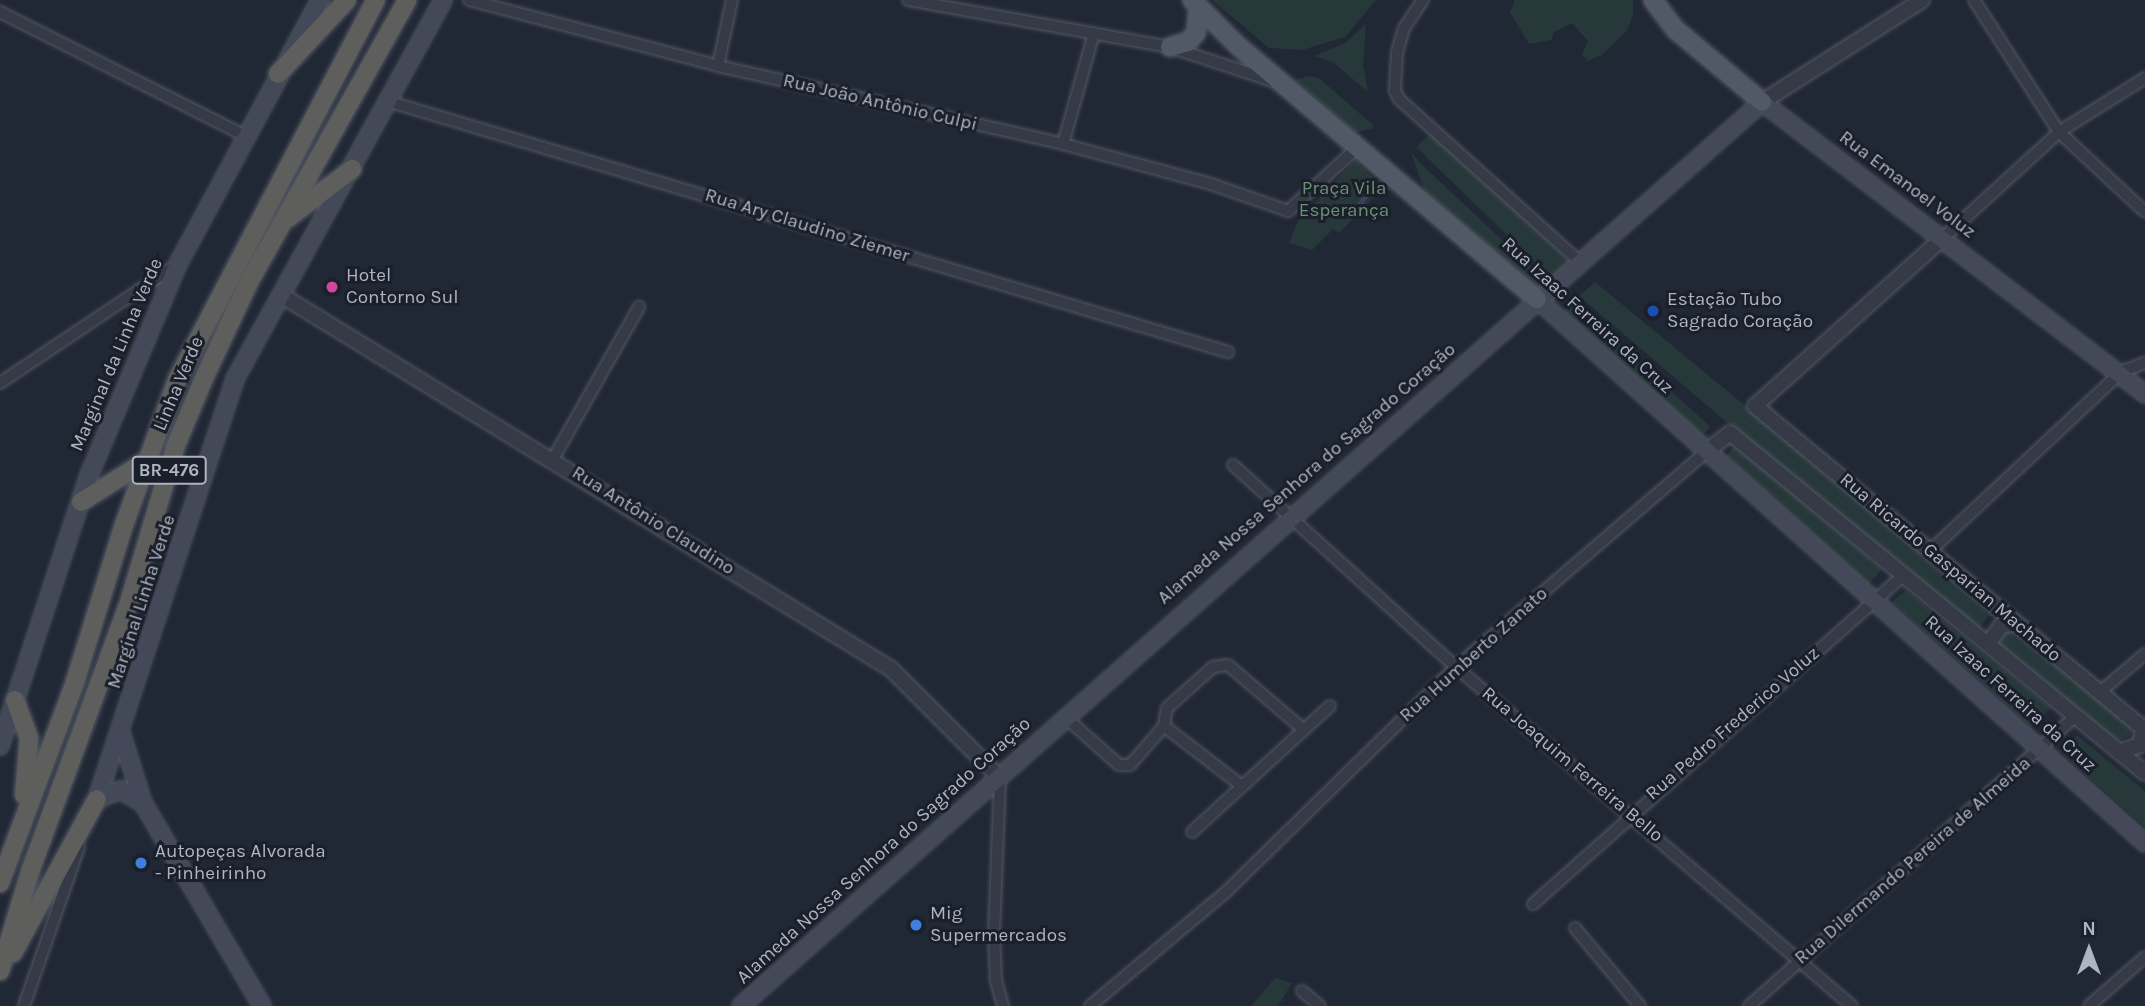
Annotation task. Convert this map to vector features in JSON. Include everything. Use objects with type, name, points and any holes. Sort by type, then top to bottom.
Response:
[{"type":"highway","points":[[278,74],[347,0]]},
{"type":"highway","name":"Linha Verde","points":[[0,883],[75,682],[146,461],[177,380],[233,265],[376,0]]},
{"type":"highway","name":"Linha Verde","points":[[0,971],[31,869],[128,606],[176,446],[232,314],[407,0]]},
{"type":"highway","points":[[282,222],[352,169]]},
{"type":"highway","points":[[81,502],[146,461]]},
{"type":"highway","points":[[12,848],[31,756],[15,700]]},
{"type":"highway","points":[[0,978],[97,799]]},
{"type":"main road","name":"Marginal da Linha Verde","points":[[0,746],[81,502],[178,264],[320,0]]},
{"type":"main road","name":"Marginal Linha Verde","points":[[97,799],[121,733],[236,377],[443,0]]},
{"type":"main road","name":"Rua Emanoel Voluz","points":[[1653,0],[1676,30],[1762,102],[2121,372],[2145,394]]},
{"type":"main road","points":[[1170,47],[1188,42],[1196,33],[1195,4]]},
{"type":"main road","points":[[1195,4],[1287,86]]},
{"type":"main road","name":"Rua Izaac Ferreira da Cruz","points":[[1287,86],[1537,299],[2145,843]]},
{"type":"main road","name":"Alameda Nossa Senhora do Sagrado Coração","points":[[741,1006],[1290,517],[1762,102]]},
{"type":"main road","points":[[121,733],[144,803],[262,1006]]},
{"type":"main road","points":[[97,799],[121,790],[144,803]]},
{"type":"street","name":"Rua João Antônio Culpi","points":[[469,0],[718,66],[1063,145],[1210,184],[1288,211],[1359,146]]},
{"type":"street","points":[[718,66],[732,0]]},
{"type":"street","name":"Rua Izaac Ferreira da Cruz","points":[[908,0],[1170,47],[1287,86]]},
{"type":"street","points":[[1423,0],[1404,28],[1397,52],[1395,91],[1404,106],[1580,262]]},
{"type":"street","name":"Alameda Nossa Senhora do Sagrado Coração","points":[[1762,102],[1922,0]]},
{"type":"street","points":[[1974,0],[2059,132],[2145,212]]},
{"type":"street","points":[[0,12],[245,136]]},
{"type":"street","points":[[1063,145],[1094,33]]},
{"type":"street","points":[[1943,238],[2059,132],[2145,78]]},
{"type":"street","name":"Rua Ary Claudino Ziemer","points":[[387,101],[1228,352]]},
{"type":"street","name":"Rua Ricardo Gasparian Machado","points":[[1943,238],[1755,406],[2144,729]]},
{"type":"street","points":[[0,383],[178,264]]},
{"type":"street","name":"Rua Antônio Claudino","points":[[281,295],[553,459],[891,669],[1000,778]]},
{"type":"street","points":[[553,459],[639,307]]},
{"type":"street","points":[[1930,551],[2121,372],[2145,363]]},
{"type":"street","name":"Rua Ricardo Gasparian Machado","points":[[1730,433],[2145,773]]},
{"type":"street","name":"Rua Humberto Zanato","points":[[1090,1006],[1228,890],[1456,667],[1730,433]]},
{"type":"street","name":"Rua Joaquim Ferreira Bello","points":[[1233,465],[1456,667],[1632,813],[1852,1006]]},
{"type":"street","name":"Rua Pedro Frederico Voluz","points":[[1533,904],[1632,813],[1904,575]]},
{"type":"street","points":[[1988,644],[2002,625],[2018,624]]},
{"type":"street","points":[[2099,692],[2145,654]]},
{"type":"street","points":[[1065,717],[1119,765],[1130,765],[1164,726],[1167,708],[1213,667],[1228,665],[1304,730]]},
{"type":"street","points":[[1192,832],[1330,706]]},
{"type":"street","name":"Rua Dilermando Pereira de Almeida","points":[[1749,1006],[2076,716]]},
{"type":"street","points":[[1164,726],[1242,786]]},
{"type":"street","points":[[2119,752],[2140,745],[2144,729]]},
{"type":"street","points":[[1000,778],[994,934],[996,981],[1003,1006]]},
{"type":"street","name":"Marginal Linha Verde","points":[[24,1006],[97,799]]},
{"type":"street","points":[[1576,928],[1640,1006]]},
{"type":"street","points":[[2089,1006],[2145,957]]},
{"type":"street","points":[[1302,991],[1320,1006]]},
{"type":"green space","points":[[1212,0],[1376,0],[1345,37],[1302,50],[1269,48]]},
{"type":"green space","points":[[1515,0],[1633,0],[1633,15],[1627,30],[1603,54],[1588,61],[1582,54],[1588,41],[1572,23],[1554,32],[1551,40],[1529,44],[1510,12]]},
{"type":"green space","points":[[1366,24],[1363,65],[1368,92],[1334,63],[1315,56],[1345,43]]},
{"type":"green space","points":[[1308,76],[1319,78],[1374,126],[1355,132],[1295,80]]},
{"type":"green space","points":[[1433,130],[1571,263],[1554,281],[1416,147]]},
{"type":"green space","points":[[1411,152],[1547,282],[1536,292],[1426,195]]},
{"type":"green space","name":"Praça Vila Esperança","points":[[1355,160],[1383,188],[1339,233],[1333,229],[1312,250],[1289,243],[1298,221]]},
{"type":"green space","points":[[1595,282],[2000,616],[1988,616],[1978,630],[1579,296]]},
{"type":"green space","points":[[1572,302],[1710,426],[1701,437],[1563,312]]},
{"type":"green space","points":[[1736,445],[1882,569],[1868,585],[1726,456]]},
{"type":"green space","points":[[1906,590],[2051,708],[2031,727],[1892,602]]},
{"type":"green space","points":[[2007,631],[2017,631],[2132,726],[2130,736],[2116,741],[1998,643]]},
{"type":"green space","points":[[2077,735],[2145,791],[2145,827],[2060,751]]},
{"type":"green space","points":[[1275,978],[1292,983],[1278,1006],[1251,1006]]},
{"type":"waterway","points":[[1358,206],[1373,185]]},
{"type":"place","name":"Hotel Contorno Sul","points":[[332,287]]},
{"type":"place","name":"Estação Tubo Sagrado Coração","points":[[1653,311]]},
{"type":"place","name":"Autopeças Alvorada - Pinheirinho","points":[[141,863]]},
{"type":"place","name":"Mig Supermercados","points":[[916,925]]}]
